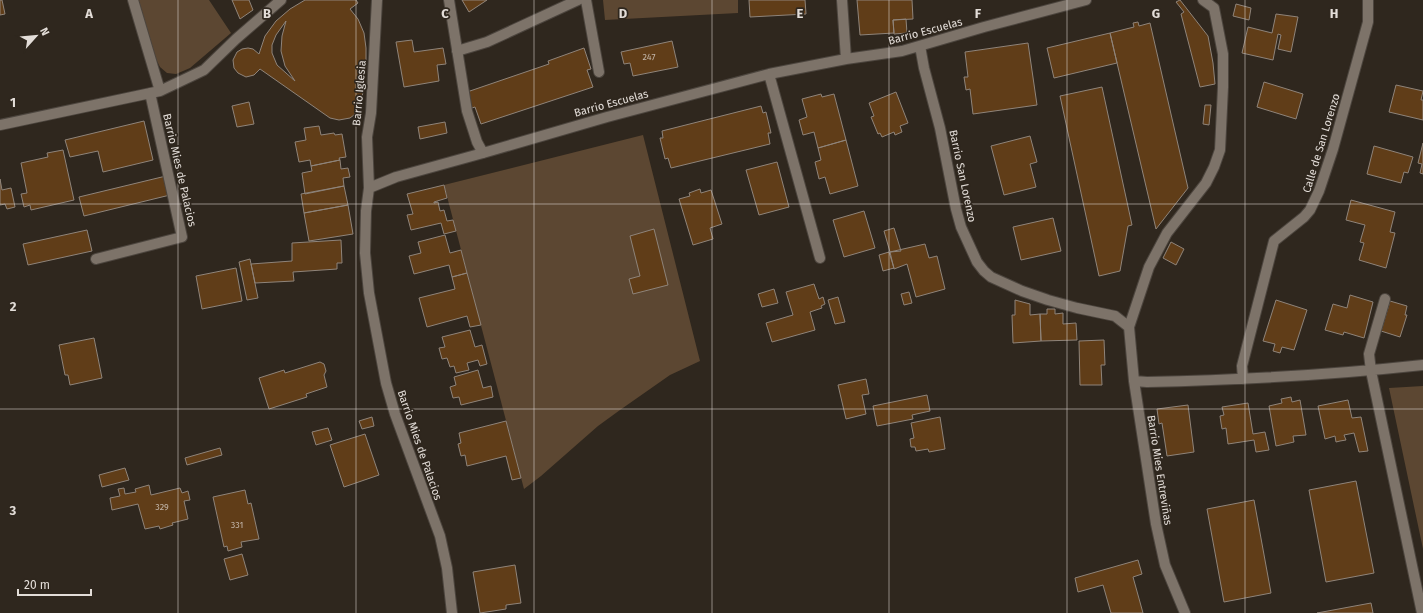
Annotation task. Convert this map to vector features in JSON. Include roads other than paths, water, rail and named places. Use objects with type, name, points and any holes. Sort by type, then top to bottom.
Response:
[{"type":"street","points":[[133,0],[155,92]]},
{"type":"street","points":[[0,125],[155,92],[204,70],[236,39],[281,0]]},
{"type":"street","name":"Barrio Iglesia","points":[[370,188],[367,137],[371,113],[377,0]]},
{"type":"street","points":[[449,0],[467,111],[477,142],[483,153]]},
{"type":"street","points":[[457,51],[487,42],[578,0]]},
{"type":"street","points":[[586,0],[599,72]]},
{"type":"street","points":[[842,0],[846,59]]},
{"type":"street","name":"Barrio Escuelas","points":[[370,188],[396,177],[607,117],[769,74],[846,59],[902,51],[984,27],[1086,0]]},
{"type":"street","points":[[1129,327],[1149,267],[1167,233],[1206,183],[1220,150],[1223,100],[1223,54],[1214,8],[1203,0]]},
{"type":"street","name":"Calle de San Lorenzo","points":[[1243,379],[1242,366],[1274,241],[1304,217],[1315,202],[1332,149],[1369,14],[1368,0]]},
{"type":"street","name":"Barrio San Lorenzo","points":[[920,46],[924,68],[940,128],[961,227],[977,262],[991,277],[1048,300],[1115,316],[1129,327]]},
{"type":"street","points":[[769,74],[820,258]]},
{"type":"street","name":"Barrio Mies de Palacios","points":[[96,260],[182,237],[155,92]]},
{"type":"street","name":"Barrio Mies de Palacios","points":[[370,188],[366,211],[365,253],[369,293],[386,383],[394,414],[440,536],[447,568],[452,613]]},
{"type":"street","points":[[1385,299],[1369,354],[1371,371],[1422,613]]},
{"type":"street","name":"Barrio Mies Entreviñas","points":[[1129,327],[1134,381],[1156,524],[1165,565],[1185,613]]},
{"type":"street","points":[[1134,381],[1147,382],[1243,379],[1371,371],[1423,365]]}]
